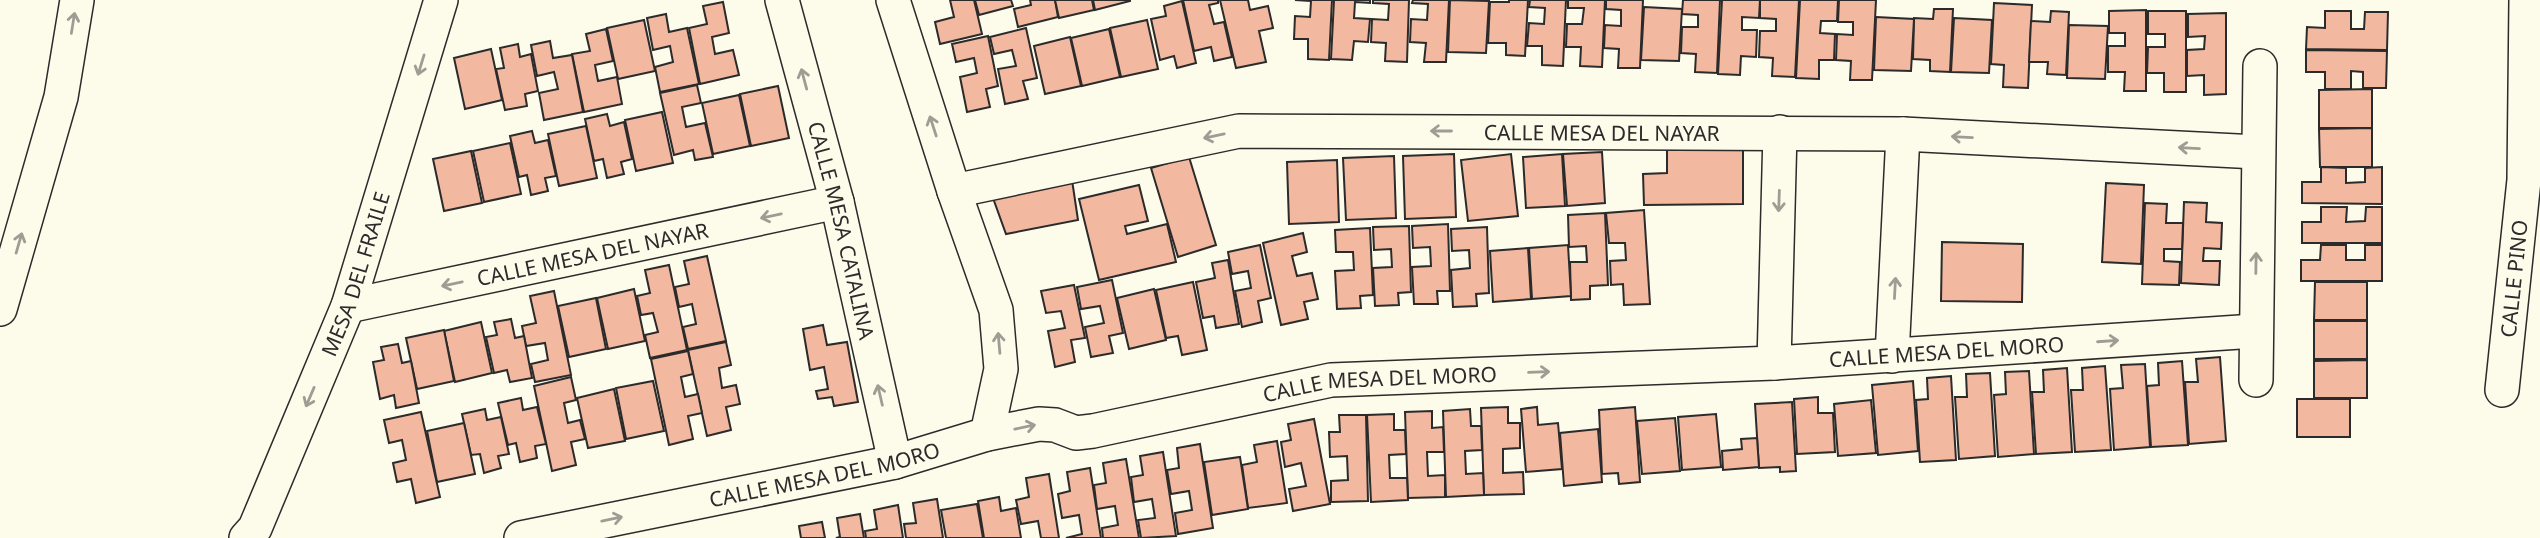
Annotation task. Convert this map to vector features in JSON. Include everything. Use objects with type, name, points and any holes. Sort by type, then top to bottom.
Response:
[{"type":"street","points":[[0,309],[61,97],[77,0]]},
{"type":"street","name":"CALLE MESA CATALINA","points":[[782,0],[837,202],[895,462]]},
{"type":"street","points":[[893,0],[954,191],[996,310],[1001,369],[987,434]]},
{"type":"street","name":"CALLE PINO","points":[[2502,390],[2532,180],[2526,0]]},
{"type":"street","name":"MESA DEL FRAILE","points":[[254,535],[348,306],[450,2]]},
{"type":"street","points":[[2256,380],[2260,65]]},
{"type":"street","name":"CALLE MESA DEL NAYAR","points":[[954,191],[1239,131],[1903,134],[2257,152]]},
{"type":"street","points":[[1774,363],[1780,132]]},
{"type":"street","points":[[1892,356],[1903,134]]},
{"type":"street","name":"CALLE MESA DEL NAYAR","points":[[348,306],[837,202]]},
{"type":"street","name":"CALLE MESA DEL MORO","points":[[521,538],[895,462],[987,434],[1039,424],[1055,425],[1076,433],[1331,380],[1774,363],[2255,331]]},
{"type":"building","points":[[950,0],[974,0],[982,34],[940,44],[935,22],[954,17]]},
{"type":"building","points":[[975,0],[1011,0],[1013,6],[979,15]]},
{"type":"building","points":[[1030,0],[1055,0],[1058,17],[1018,27],[1014,9],[1031,5]]},
{"type":"building","points":[[1055,0],[1092,0],[1094,10],[1059,18]]},
{"type":"building","points":[[1093,0],[1130,0],[1130,1],[1095,10]]},
{"type":"building","points":[[1183,0],[1218,0],[1218,3],[1209,5],[1214,24],[1224,22],[1232,57],[1214,61],[1211,47],[1194,51]]},
{"type":"building","points":[[1220,0],[1248,0],[1250,10],[1268,6],[1273,28],[1259,31],[1266,62],[1236,68]]},
{"type":"building","points":[[1295,0],[1332,0],[1329,60],[1308,59],[1308,39],[1294,39],[1295,16],[1310,17],[1311,1]]},
{"type":"building","points":[[1334,0],[1370,0],[1370,3],[1355,2],[1354,18],[1370,19],[1368,42],[1354,41],[1352,60],[1331,59]]},
{"type":"building","points":[[1373,0],[1409,0],[1407,62],[1385,61],[1386,43],[1371,42],[1372,19],[1388,20],[1389,4],[1373,3]]},
{"type":"building","points":[[1413,0],[1449,0],[1446,62],[1424,62],[1426,43],[1410,42],[1411,19],[1427,20],[1428,4],[1412,3]]},
{"type":"building","points":[[1450,0],[1489,1],[1486,53],[1448,52]]},
{"type":"building","points":[[1528,0],[1525,56],[1506,55],[1506,43],[1488,43],[1490,2]]},
{"type":"building","points":[[1530,0],[1566,0],[1563,66],[1542,65],[1542,46],[1527,46],[1529,23],[1544,24],[1545,8],[1529,7]]},
{"type":"building","points":[[1568,0],[1605,0],[1602,67],[1580,66],[1581,47],[1566,47],[1567,24],[1582,24],[1584,8],[1568,8]]},
{"type":"building","points":[[1606,0],[1643,0],[1640,68],[1618,68],[1619,49],[1604,48],[1605,25],[1621,26],[1621,10],[1606,9]]},
{"type":"building","points":[[1683,0],[1720,0],[1717,73],[1695,72],[1696,54],[1681,53],[1682,27],[1698,27],[1698,15],[1682,14]]},
{"type":"building","points":[[1722,0],[1760,0],[1759,18],[1742,17],[1742,30],[1757,30],[1756,57],[1741,56],[1740,75],[1718,74]]},
{"type":"building","points":[[1760,0],[1799,0],[1795,77],[1772,76],[1773,58],[1759,57],[1760,31],[1776,31],[1776,19],[1760,18]]},
{"type":"building","points":[[1800,0],[1838,0],[1837,21],[1821,21],[1820,33],[1835,34],[1834,60],[1819,60],[1819,79],[1796,78]]},
{"type":"building","points":[[1839,0],[1876,0],[1872,80],[1850,80],[1851,61],[1836,60],[1837,34],[1853,35],[1853,22],[1838,22]]},
{"type":"building","points":[[1182,1],[1196,63],[1177,68],[1174,56],[1160,60],[1151,19],[1166,16],[1164,6]]},
{"type":"building","points":[[723,2],[729,33],[712,37],[715,54],[733,50],[739,75],[700,84],[689,28],[707,24],[703,6]]},
{"type":"building","points":[[1994,3],[2032,5],[2028,88],[2003,87],[2004,65],[1991,64]]},
{"type":"building","points":[[1644,7],[1682,9],[1679,61],[1641,60]]},
{"type":"building","points":[[1934,9],[1953,9],[1950,72],[1930,71],[1930,60],[1913,59],[1914,18],[1933,19]]},
{"type":"building","points":[[2146,10],[2146,91],[2124,91],[2125,72],[2108,72],[2108,46],[2125,46],[2125,33],[2109,33],[2109,11]]},
{"type":"building","points":[[2051,11],[2069,12],[2066,75],[2047,74],[2048,62],[2029,62],[2031,21],[2050,22]]},
{"type":"building","points":[[2148,11],[2186,11],[2186,92],[2164,92],[2164,73],[2147,73],[2148,47],[2165,47],[2165,34],[2148,34]]},
{"type":"building","points":[[2325,11],[2351,11],[2351,29],[2364,29],[2365,12],[2388,12],[2387,50],[2306,49],[2307,27],[2325,28]]},
{"type":"building","points":[[2226,13],[2226,94],[2204,95],[2204,75],[2187,76],[2187,50],[2204,49],[2205,36],[2188,37],[2188,14]]},
{"type":"building","points":[[666,14],[669,32],[687,28],[699,84],[660,92],[655,67],[673,62],[670,46],[653,50],[647,18]]},
{"type":"building","points":[[1876,17],[1914,19],[1911,71],[1874,70]]},
{"type":"building","points":[[1954,18],[1992,20],[1989,73],[1951,72]]},
{"type":"building","points":[[644,20],[655,71],[618,79],[607,28]]},
{"type":"building","points":[[1147,20],[1158,69],[1121,77],[1110,28]]},
{"type":"building","points":[[2069,25],[2108,26],[2105,79],[2067,78]]},
{"type":"building","points":[[1026,28],[1037,78],[1023,81],[1028,99],[1005,104],[998,69],[1016,66],[1012,50],[994,54],[990,37]]},
{"type":"building","points":[[606,29],[613,61],[595,65],[598,81],[617,77],[622,104],[584,112],[572,54],[590,51],[586,34]]},
{"type":"building","points":[[1109,29],[1120,77],[1082,86],[1071,38]]},
{"type":"building","points":[[988,36],[998,86],[986,89],[990,107],[967,112],[960,77],[977,73],[974,58],[956,62],[952,44]]},
{"type":"building","points":[[1070,37],[1081,86],[1045,94],[1034,46]]},
{"type":"building","points":[[550,41],[553,58],[572,55],[583,112],[544,120],[539,93],[558,89],[554,72],[537,76],[531,45]]},
{"type":"building","points":[[518,44],[520,57],[531,54],[538,91],[525,94],[527,106],[505,110],[496,69],[504,68],[500,48]]},
{"type":"building","points":[[491,49],[502,100],[465,109],[454,58]]},
{"type":"building","points":[[2306,50],[2387,51],[2386,88],[2363,88],[2363,72],[2351,71],[2351,89],[2325,89],[2325,72],[2306,72]]},
{"type":"building","points":[[697,85],[701,103],[682,107],[686,127],[705,123],[713,157],[695,160],[693,150],[674,155],[660,93]]},
{"type":"building","points":[[778,86],[789,138],[751,146],[740,94]]},
{"type":"building","points":[[2372,89],[2372,128],[2319,128],[2319,90]]},
{"type":"building","points":[[739,95],[750,146],[713,154],[702,103]]},
{"type":"building","points":[[662,112],[673,163],[636,171],[625,120]]},
{"type":"building","points":[[607,114],[610,126],[624,122],[632,159],[621,162],[624,174],[607,178],[603,159],[594,161],[585,119]]},
{"type":"building","points":[[586,126],[597,178],[559,186],[548,134]]},
{"type":"building","points":[[2372,128],[2372,167],[2320,167],[2319,129]]},
{"type":"building","points":[[532,131],[535,143],[548,140],[556,176],[545,178],[548,191],[531,195],[527,175],[519,177],[510,136]]},
{"type":"building","points":[[510,143],[521,194],[484,202],[473,151]]},
{"type":"building","points":[[1743,147],[1743,204],[1644,205],[1643,174],[1667,173],[1667,149]]},
{"type":"building","points":[[471,151],[482,203],[444,211],[433,159]]},
{"type":"building","points":[[1602,152],[1605,203],[1567,206],[1563,154]]},
{"type":"building","points":[[1454,154],[1456,217],[1405,219],[1403,156]]},
{"type":"building","points":[[1511,154],[1518,216],[1468,221],[1461,160]]},
{"type":"building","points":[[1562,154],[1565,206],[1526,208],[1523,157]]},
{"type":"building","points":[[1394,156],[1396,218],[1346,220],[1343,158]]},
{"type":"building","points":[[1189,157],[1216,245],[1178,257],[1151,168]]},
{"type":"building","points":[[1337,160],[1339,222],[1289,224],[1287,162]]},
{"type":"building","points":[[2321,167],[2346,168],[2346,183],[2365,182],[2365,168],[2382,167],[2382,204],[2302,203],[2302,182],[2321,182]]},
{"type":"building","points":[[1072,180],[1078,220],[1006,234],[993,198]]},
{"type":"building","points":[[2106,183],[2144,185],[2141,264],[2102,262]]},
{"type":"building","points":[[1139,185],[1148,221],[1125,226],[1127,234],[1167,224],[1176,262],[1099,280],[1079,199]]},
{"type":"building","points":[[2184,202],[2207,203],[2206,222],[2222,223],[2221,249],[2204,248],[2203,261],[2220,261],[2219,285],[2181,283]]},
{"type":"building","points":[[2145,203],[2167,204],[2166,223],[2183,223],[2182,249],[2164,249],[2164,261],[2180,262],[2179,285],[2142,284]]},
{"type":"building","points":[[2321,207],[2347,207],[2346,222],[2365,221],[2366,207],[2382,207],[2382,243],[2302,243],[2302,222],[2321,222]]},
{"type":"building","points":[[1644,210],[1650,304],[1624,305],[1623,284],[1611,285],[1610,261],[1626,260],[1625,243],[1609,243],[1606,213]]},
{"type":"building","points":[[1605,213],[1608,285],[1590,286],[1590,299],[1571,300],[1570,262],[1587,262],[1586,246],[1569,247],[1568,215]]},
{"type":"building","points":[[1448,224],[1450,291],[1437,291],[1438,304],[1414,304],[1412,267],[1431,266],[1430,247],[1413,248],[1412,226]]},
{"type":"building","points":[[1409,226],[1411,292],[1398,293],[1399,305],[1375,306],[1373,268],[1392,267],[1391,249],[1374,250],[1373,227]]},
{"type":"building","points":[[1487,227],[1489,293],[1476,294],[1477,306],[1453,307],[1451,270],[1470,268],[1469,250],[1452,251],[1451,229]]},
{"type":"building","points":[[1370,228],[1373,295],[1360,296],[1361,308],[1337,309],[1335,271],[1354,270],[1353,252],[1336,252],[1335,230]]},
{"type":"building","points":[[1303,233],[1307,252],[1292,256],[1297,276],[1312,273],[1318,299],[1304,302],[1308,319],[1281,325],[1263,243]]},
{"type":"building","points":[[1942,242],[2023,244],[2022,302],[1941,301]]},
{"type":"building","points":[[1260,245],[1271,298],[1258,301],[1262,322],[1242,327],[1235,291],[1251,288],[1248,271],[1232,274],[1228,252]]},
{"type":"building","points":[[1568,245],[1571,296],[1532,299],[1529,248]]},
{"type":"building","points":[[2321,245],[2346,245],[2346,260],[2365,260],[2365,245],[2382,245],[2382,281],[2301,281],[2301,260],[2320,260]]},
{"type":"building","points":[[1528,248],[1531,299],[1493,302],[1490,251]]},
{"type":"building","points":[[707,256],[726,341],[688,349],[683,327],[696,324],[692,304],[679,307],[675,287],[689,284],[684,261]]},
{"type":"building","points":[[1228,260],[1239,324],[1216,328],[1214,316],[1203,318],[1196,282],[1215,278],[1212,263]]},
{"type":"building","points":[[669,265],[687,350],[650,358],[645,335],[658,332],[653,313],[641,315],[637,296],[650,293],[645,270]]},
{"type":"building","points":[[1112,280],[1123,333],[1109,336],[1113,353],[1091,357],[1085,327],[1104,323],[1100,306],[1081,309],[1077,287]]},
{"type":"building","points":[[1193,282],[1207,350],[1182,355],[1178,336],[1166,338],[1156,290]]},
{"type":"building","points":[[2315,282],[2367,282],[2367,320],[2314,320]]},
{"type":"building","points":[[1074,285],[1085,338],[1071,340],[1075,362],[1055,367],[1048,331],[1065,328],[1061,311],[1046,313],[1041,291]]},
{"type":"building","points":[[634,289],[645,341],[608,349],[597,298]]},
{"type":"building","points":[[1154,289],[1166,340],[1129,349],[1117,298]]},
{"type":"building","points":[[554,291],[571,375],[535,382],[531,364],[548,360],[545,343],[526,346],[522,326],[536,323],[530,296]]},
{"type":"building","points":[[596,298],[606,349],[569,357],[558,306]]},
{"type":"building","points":[[511,319],[515,338],[524,336],[532,378],[510,382],[507,370],[494,373],[486,337],[497,335],[494,322]]},
{"type":"building","points":[[2314,321],[2367,321],[2367,359],[2314,359]]},
{"type":"building","points":[[481,322],[492,373],[455,382],[444,331]]},
{"type":"building","points":[[823,325],[827,345],[847,342],[858,402],[834,406],[832,397],[818,399],[816,391],[828,389],[824,367],[810,370],[803,329]]},
{"type":"building","points":[[444,330],[454,381],[417,389],[406,338]]},
{"type":"building","points":[[726,342],[731,365],[719,368],[722,388],[736,385],[740,404],[726,407],[731,430],[707,436],[688,350]]},
{"type":"building","points":[[398,344],[402,363],[411,361],[419,403],[396,408],[394,395],[380,399],[373,362],[384,360],[381,347]]},
{"type":"building","points":[[688,351],[693,374],[681,377],[685,397],[698,394],[702,413],[688,416],[693,439],[669,445],[651,359]]},
{"type":"building","points":[[2220,357],[2226,441],[2189,444],[2185,382],[2198,382],[2196,359]]},
{"type":"building","points":[[2367,360],[2367,398],[2314,398],[2314,361]]},
{"type":"building","points":[[2182,361],[2188,445],[2151,447],[2147,386],[2159,385],[2158,363]]},
{"type":"building","points":[[2145,364],[2150,447],[2114,450],[2110,389],[2123,388],[2121,365]]},
{"type":"building","points":[[2105,366],[2111,450],[2075,452],[2071,390],[2083,390],[2082,368]]},
{"type":"building","points":[[2067,368],[2072,452],[2036,454],[2032,392],[2044,392],[2043,370]]},
{"type":"building","points":[[2029,371],[2034,454],[1998,457],[1994,395],[2006,394],[2005,372]]},
{"type":"building","points":[[1990,373],[1995,456],[1959,459],[1955,397],[1967,397],[1966,374]]},
{"type":"building","points":[[1951,376],[1956,460],[1920,462],[1916,400],[1928,399],[1927,378]]},
{"type":"building","points":[[571,377],[576,400],[564,403],[568,423],[580,420],[585,439],[571,442],[576,465],[552,471],[534,386]]},
{"type":"building","points":[[653,381],[664,431],[626,439],[616,388]]},
{"type":"building","points":[[1913,381],[1918,451],[1878,455],[1872,385]]},
{"type":"building","points":[[614,389],[625,441],[588,448],[577,398]]},
{"type":"building","points":[[1818,397],[1818,413],[1833,413],[1835,452],[1797,454],[1794,399]]},
{"type":"building","points":[[521,398],[523,410],[537,407],[546,444],[535,446],[537,458],[520,462],[516,443],[508,445],[498,403]]},
{"type":"building","points":[[2297,399],[2350,399],[2350,437],[2297,437]]},
{"type":"building","points":[[1871,400],[1876,453],[1838,456],[1834,404]]},
{"type":"building","points":[[1792,402],[1796,471],[1780,472],[1780,467],[1759,468],[1755,404]]},
{"type":"building","points":[[1508,407],[1508,423],[1520,423],[1520,448],[1503,449],[1503,473],[1523,472],[1524,494],[1484,495],[1481,408]]},
{"type":"building","points":[[1537,407],[1538,425],[1558,423],[1562,469],[1526,472],[1521,409]]},
{"type":"building","points":[[1635,407],[1640,482],[1619,484],[1618,473],[1602,474],[1599,410]]},
{"type":"building","points":[[485,409],[487,420],[501,417],[509,454],[498,456],[501,468],[484,473],[480,454],[471,455],[462,414]]},
{"type":"building","points":[[1470,409],[1471,426],[1481,426],[1482,450],[1465,451],[1466,474],[1483,473],[1484,495],[1446,497],[1443,411]]},
{"type":"building","points":[[1432,411],[1432,428],[1443,427],[1444,452],[1427,452],[1428,476],[1445,475],[1445,497],[1408,498],[1405,412]]},
{"type":"building","points":[[421,412],[440,497],[416,503],[411,479],[397,482],[393,463],[406,460],[402,440],[389,443],[384,420]]},
{"type":"building","points":[[1394,414],[1394,430],[1405,430],[1406,454],[1389,455],[1390,478],[1407,478],[1408,500],[1371,502],[1367,415]]},
{"type":"building","points":[[1716,414],[1721,467],[1682,470],[1678,417]]},
{"type":"building","points":[[1339,415],[1366,415],[1368,501],[1331,502],[1331,481],[1348,480],[1347,456],[1330,457],[1329,432],[1340,432]]},
{"type":"building","points":[[1675,418],[1680,471],[1642,474],[1637,421]]},
{"type":"building","points":[[1314,419],[1330,504],[1293,511],[1289,489],[1306,486],[1301,463],[1285,467],[1281,442],[1291,440],[1288,424]]},
{"type":"building","points":[[464,423],[475,474],[437,482],[427,431]]},
{"type":"building","points":[[1598,429],[1602,482],[1564,486],[1560,433]]},
{"type":"building","points":[[1757,438],[1759,467],[1723,470],[1722,451],[1742,449],[1741,439]]},
{"type":"building","points":[[1277,441],[1287,503],[1248,508],[1242,465],[1257,462],[1254,445]]},
{"type":"building","points":[[1200,444],[1213,528],[1178,534],[1175,513],[1192,510],[1189,491],[1171,494],[1167,470],[1179,468],[1177,448]]},
{"type":"building","points":[[1163,452],[1176,536],[1141,538],[1138,520],[1155,518],[1152,499],[1134,502],[1131,477],[1143,475],[1140,456]]},
{"type":"building","points":[[1240,457],[1248,509],[1212,515],[1204,462]]},
{"type":"building","points":[[1126,459],[1139,538],[1103,538],[1102,528],[1118,525],[1115,506],[1097,509],[1094,485],[1106,483],[1103,463]]},
{"type":"building","points":[[1090,468],[1101,538],[1066,538],[1082,534],[1079,515],[1062,518],[1058,494],[1070,491],[1067,472]]},
{"type":"building","points":[[1049,474],[1059,538],[1041,538],[1038,521],[1021,524],[1016,500],[1029,497],[1026,478]]},
{"type":"building","points":[[999,497],[1001,511],[1016,508],[1021,538],[984,538],[978,501]]},
{"type":"building","points":[[937,499],[943,538],[906,538],[904,524],[916,523],[913,503]]},
{"type":"building","points":[[977,504],[983,538],[946,538],[941,510]]},
{"type":"building","points":[[898,505],[903,538],[866,538],[865,531],[877,529],[874,510]]},
{"type":"building","points":[[860,514],[864,538],[836,538],[840,537],[837,518]]},
{"type":"building","points":[[822,522],[825,538],[801,538],[799,526]]}]
